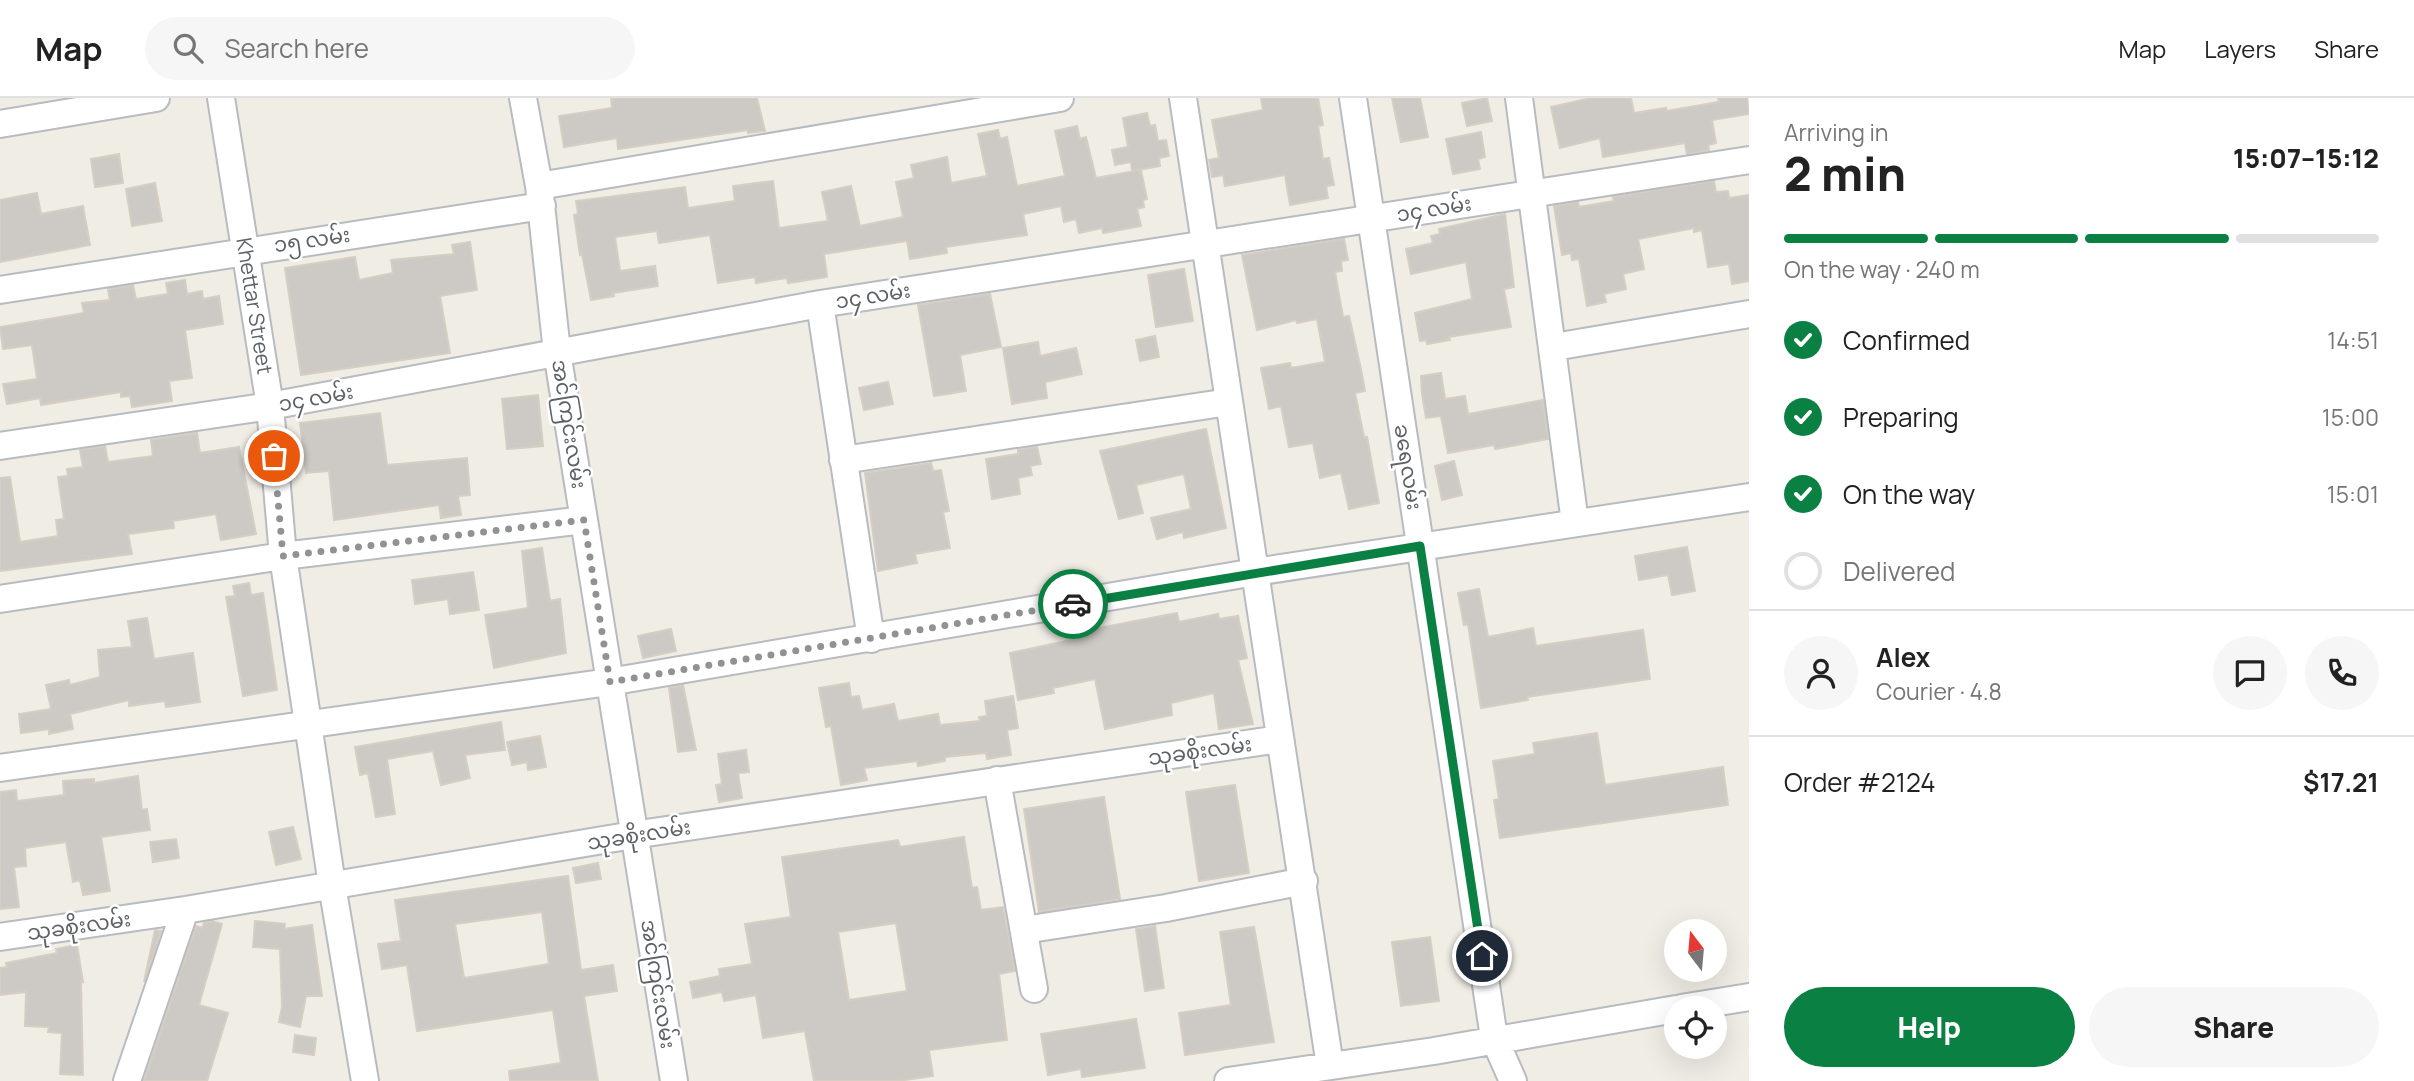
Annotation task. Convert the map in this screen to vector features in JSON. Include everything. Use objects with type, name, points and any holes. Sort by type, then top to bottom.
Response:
[{"type":"street","points":[[0,124],[156,98]]},
{"type":"street","name":"Khettar Street","points":[[220,98],[270,406],[283,556],[332,885],[365,1081]]},
{"type":"street","name":"အင်ကြင်းလမ်း","points":[[523,98],[540,196],[557,352],[674,1081]]},
{"type":"street","name":"၁၅ လမ်း","points":[[0,290],[540,196],[1060,98]]},
{"type":"street","points":[[1183,98],[1330,1066]]},
{"type":"street","name":"ခရေလမ်း","points":[[1353,98],[1494,1038],[1513,1081]]},
{"type":"street","points":[[1519,98],[1554,347],[1575,523]]},
{"type":"street","name":"၁၄ လမ်း","points":[[0,446],[270,406],[820,304],[1749,160]]},
{"type":"street","points":[[820,304],[872,639]]},
{"type":"street","points":[[1554,347],[1749,314]]},
{"type":"street","points":[[843,460],[1229,402]]},
{"type":"street","points":[[0,768],[309,722],[610,682],[1255,572],[1749,497]]},
{"type":"street","points":[[0,599],[283,556],[584,520]]},
{"type":"street","name":"သုခစိုးလမ်း","points":[[0,937],[185,911],[633,835],[1279,739]]},
{"type":"street","points":[[997,780],[1003,800],[1034,989]]},
{"type":"street","points":[[1024,930],[1166,908],[1304,881]]},
{"type":"street","points":[[127,1081],[185,911]]},
{"type":"street","points":[[1727,1000],[1749,997]]},
{"type":"street","points":[[1228,1081],[1434,1051],[1494,1038],[1664,1010]]},
{"type":"building","points":[[611,98],[757,98],[765,131],[748,133],[748,130],[618,149],[617,138],[564,147],[559,116],[612,108]]},
{"type":"building","points":[[1261,98],[1318,98],[1323,125],[1318,126],[1323,159],[1329,158],[1334,185],[1326,186],[1328,198],[1290,205],[1285,175],[1225,186],[1223,175],[1212,177],[1209,160],[1219,158],[1212,120],[1263,110]]},
{"type":"building","points":[[1392,98],[1420,98],[1428,137],[1401,142]]},
{"type":"building","points":[[1487,98],[1492,121],[1467,126],[1462,103]]},
{"type":"building","points":[[1591,98],[1631,98],[1634,113],[1666,108],[1666,111],[1719,102],[1718,98],[1747,98],[1749,114],[1712,120],[1716,143],[1708,145],[1709,150],[1687,154],[1685,143],[1603,157],[1600,138],[1560,148],[1551,107]]},
{"type":"building","points":[[1147,113],[1150,126],[1155,125],[1158,141],[1166,140],[1169,156],[1159,158],[1160,166],[1132,171],[1131,162],[1115,165],[1112,150],[1128,147],[1123,118]]},
{"type":"building","points":[[1077,126],[1080,139],[1086,137],[1096,178],[1141,170],[1147,199],[1143,200],[1144,207],[1137,209],[1141,226],[1103,233],[1102,228],[1079,233],[1076,219],[1064,222],[1061,206],[1023,214],[1027,235],[946,247],[947,253],[910,259],[907,241],[824,254],[827,277],[788,283],[787,278],[756,283],[755,277],[718,283],[710,235],[659,243],[657,231],[615,237],[620,271],[655,266],[658,286],[613,293],[614,296],[591,300],[582,254],[580,255],[574,215],[578,214],[576,201],[685,187],[688,208],[735,201],[733,186],[773,181],[779,228],[828,221],[822,192],[851,186],[860,226],[903,217],[896,182],[914,178],[911,165],[947,157],[951,183],[987,176],[978,134],[998,130],[1000,139],[1007,137],[1017,186],[1065,176],[1055,131]]},
{"type":"building","points":[[1481,132],[1485,157],[1478,159],[1480,169],[1453,174],[1446,139]]},
{"type":"building","points":[[119,154],[123,183],[95,187],[91,159]]},
{"type":"building","points":[[1714,181],[1716,192],[1728,191],[1729,198],[1749,195],[1749,281],[1732,284],[1729,264],[1708,267],[1702,230],[1694,232],[1694,228],[1638,239],[1644,269],[1623,274],[1626,289],[1604,294],[1606,302],[1587,306],[1579,259],[1572,260],[1571,253],[1562,255],[1554,206],[1578,202],[1579,207],[1614,201],[1613,197]]},
{"type":"building","points":[[155,183],[162,221],[132,226],[126,189]]},
{"type":"building","points":[[37,193],[41,214],[83,206],[90,245],[0,262],[0,200]]},
{"type":"building","points":[[1505,214],[1514,287],[1504,289],[1511,327],[1449,337],[1450,340],[1427,344],[1426,340],[1420,341],[1415,313],[1472,299],[1466,262],[1411,274],[1406,249],[1433,243],[1431,236],[1440,234],[1439,229]]},
{"type":"building","points":[[1344,239],[1348,260],[1341,261],[1342,271],[1335,272],[1343,317],[1349,316],[1361,369],[1365,391],[1355,393],[1364,437],[1367,437],[1379,503],[1349,509],[1341,473],[1320,478],[1313,443],[1289,447],[1281,406],[1269,409],[1261,368],[1290,363],[1291,368],[1325,362],[1317,319],[1297,323],[1296,320],[1257,330],[1242,255]]},
{"type":"building","points":[[470,242],[477,290],[440,296],[450,353],[301,375],[285,268],[355,257],[359,280],[393,273],[391,260],[454,254],[452,245]]},
{"type":"building","points":[[1184,269],[1193,321],[1156,327],[1148,275]]},
{"type":"building","points":[[185,280],[187,294],[202,291],[203,299],[219,296],[223,324],[185,330],[192,378],[169,381],[172,401],[132,407],[130,396],[121,397],[121,392],[41,405],[40,398],[7,404],[3,384],[37,379],[32,345],[3,349],[0,327],[84,313],[82,303],[110,300],[108,289],[133,285],[136,299],[168,294],[166,283]]},
{"type":"building","points":[[990,294],[1001,347],[960,355],[966,391],[934,396],[918,305]]},
{"type":"building","points":[[1155,336],[1159,357],[1140,361],[1136,340]]},
{"type":"building","points":[[1038,342],[1040,356],[1076,348],[1082,374],[1045,382],[1047,398],[1012,404],[1003,348]]},
{"type":"building","points":[[1441,373],[1445,399],[1465,396],[1468,414],[1543,400],[1548,439],[1495,449],[1494,445],[1448,453],[1441,416],[1426,418],[1422,394],[1421,376]]},
{"type":"building","points":[[888,382],[893,404],[864,410],[859,388]]},
{"type":"building","points":[[538,395],[543,446],[507,449],[502,399]]},
{"type":"building","points":[[380,413],[387,465],[467,458],[470,495],[458,496],[461,515],[441,518],[439,505],[334,520],[329,471],[306,473],[300,423]]},
{"type":"building","points":[[1206,429],[1226,528],[1184,538],[1183,532],[1157,539],[1151,518],[1191,509],[1184,474],[1136,485],[1143,513],[1119,519],[1100,451]]},
{"type":"building","points":[[197,433],[200,453],[239,447],[256,534],[221,540],[216,514],[173,521],[174,528],[128,534],[132,554],[0,571],[0,478],[10,477],[20,542],[58,536],[56,520],[64,519],[58,477],[68,476],[67,469],[83,467],[80,450],[105,446],[108,462],[153,456],[151,440]]},
{"type":"building","points":[[1037,447],[1041,464],[1030,466],[1032,475],[1018,478],[1020,494],[992,499],[986,459],[1018,454],[1018,450]]},
{"type":"building","points":[[1454,461],[1462,495],[1442,500],[1435,466]]},
{"type":"building","points":[[931,463],[933,471],[941,470],[949,511],[943,512],[950,548],[915,554],[917,563],[878,571],[865,473]]},
{"type":"building","points":[[1687,547],[1695,591],[1672,595],[1668,575],[1639,580],[1635,556]]},
{"type":"building","points":[[542,548],[550,601],[560,599],[566,653],[494,668],[485,615],[528,608],[522,551]]},
{"type":"building","points":[[473,572],[479,610],[450,614],[448,599],[415,604],[412,580]]},
{"type":"building","points":[[249,583],[251,595],[263,593],[277,690],[243,696],[226,597],[235,596],[233,586]]},
{"type":"building","points":[[1479,589],[1488,637],[1533,628],[1536,646],[1643,630],[1650,679],[1527,697],[1528,700],[1481,708],[1468,624],[1464,625],[1458,593]]},
{"type":"building","points":[[1177,613],[1179,622],[1218,614],[1219,619],[1238,616],[1247,658],[1238,660],[1253,724],[1219,729],[1214,693],[1171,703],[1172,715],[1105,729],[1095,679],[1053,688],[1054,693],[1018,700],[1010,653],[1080,638],[1078,632]]},
{"type":"building","points":[[147,618],[154,659],[193,653],[200,702],[166,707],[165,701],[129,706],[129,700],[70,714],[73,729],[49,734],[49,729],[21,733],[19,714],[51,709],[46,685],[69,680],[70,685],[100,677],[98,650],[132,647],[128,621]]},
{"type":"building","points":[[671,629],[676,651],[643,658],[638,636]]},
{"type":"building","points":[[849,683],[851,697],[859,696],[862,710],[894,704],[898,721],[938,714],[940,725],[980,721],[979,717],[987,716],[985,701],[1013,696],[1018,728],[1007,730],[1011,755],[987,759],[986,753],[945,757],[945,761],[918,766],[917,761],[864,768],[867,780],[841,785],[831,726],[826,727],[819,688]]},
{"type":"building","points":[[683,685],[696,750],[678,752],[669,688]]},
{"type":"building","points":[[501,722],[505,750],[465,755],[470,778],[441,785],[433,751],[387,759],[395,814],[376,817],[368,773],[360,775],[355,747]]},
{"type":"building","points":[[1597,733],[1605,785],[1723,767],[1728,805],[1500,838],[1494,800],[1499,799],[1493,761],[1535,754],[1533,743]]},
{"type":"building","points":[[540,736],[546,767],[528,770],[527,762],[512,765],[507,742]]},
{"type":"building","points":[[746,750],[749,772],[738,773],[742,798],[719,802],[716,785],[722,784],[718,754]]},
{"type":"building","points":[[138,776],[142,810],[147,809],[150,830],[101,837],[110,891],[83,895],[80,880],[73,882],[66,842],[25,848],[26,866],[14,867],[19,907],[0,909],[0,792],[16,790],[17,801],[64,795],[63,781],[94,779],[94,783]]},
{"type":"building","points":[[1235,785],[1249,873],[1199,881],[1186,792]]},
{"type":"building","points":[[1104,797],[1120,899],[1039,912],[1024,809]]},
{"type":"building","points":[[293,827],[301,859],[276,865],[269,832]]},
{"type":"building","points":[[964,837],[972,888],[977,887],[981,910],[1003,907],[1015,971],[999,974],[1007,1040],[929,1050],[933,1076],[898,1081],[814,1081],[805,1031],[763,1038],[756,995],[724,1001],[722,992],[693,998],[690,982],[720,976],[719,969],[752,964],[745,924],[791,917],[782,857],[898,840],[900,847]],"holes":[[[896,923],[907,991],[849,1000],[838,932]]]},
{"type":"building","points":[[176,839],[179,858],[153,862],[150,842]]},
{"type":"building","points":[[598,863],[601,879],[576,883],[573,868]]},
{"type":"building","points":[[568,876],[581,970],[613,965],[617,991],[584,996],[598,1081],[510,1081],[509,1071],[561,1063],[553,1010],[417,1031],[407,965],[382,969],[378,944],[401,941],[395,900]],"holes":[[[542,912],[549,964],[464,978],[455,924]]]},
{"type":"building","points":[[212,921],[222,924],[199,1005],[228,1013],[207,1081],[144,1081],[196,926],[202,928],[204,923]]},
{"type":"building","points":[[255,921],[285,924],[284,929],[312,925],[322,996],[306,996],[300,1027],[279,1022],[282,1007],[280,949],[253,947]]},
{"type":"building","points":[[1155,926],[1164,988],[1145,991],[1136,929]]},
{"type":"building","points":[[1254,927],[1274,1042],[1185,1055],[1179,1013],[1231,1005],[1220,932]]},
{"type":"building","points":[[155,930],[161,931],[144,982]]},
{"type":"building","points":[[1430,937],[1439,1001],[1401,1006],[1392,942]]},
{"type":"building","points":[[77,945],[83,982],[81,981],[83,1075],[60,1074],[62,1033],[48,1032],[49,1027],[25,1026],[26,992],[0,995],[0,968],[7,967],[6,963],[57,953],[56,949]]},
{"type":"building","points":[[1136,1019],[1145,1068],[1082,1077],[1081,1069],[1048,1075],[1041,1034]]},
{"type":"building","points":[[295,1035],[316,1038],[314,1055],[293,1052]]},
{"type":"way so far","points":[[274,456],[283,556],[584,520],[610,682],[1073,604]]},
{"type":"route","points":[[1073,604],[1420,546],[1482,956]]}]
